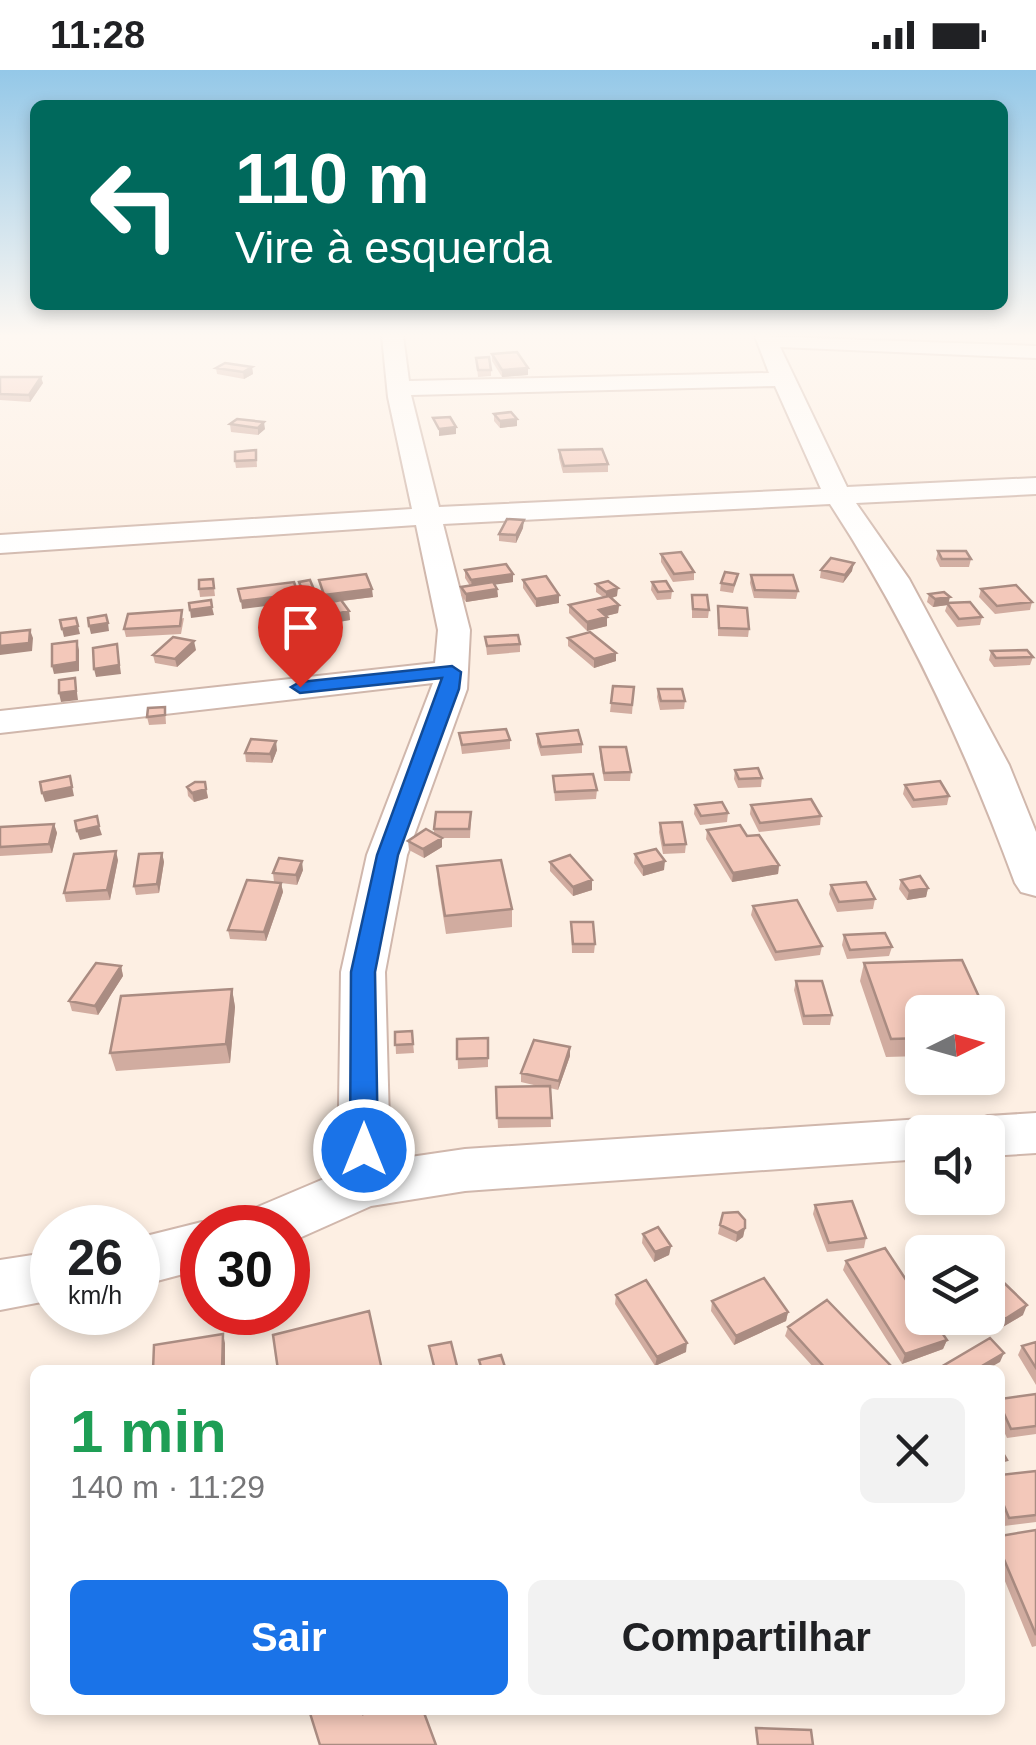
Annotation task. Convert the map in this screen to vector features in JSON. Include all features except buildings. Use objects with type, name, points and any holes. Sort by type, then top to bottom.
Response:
[{"type":"street","points":[[364,1186],[363,972],[388,855],[450,689],[452,672],[454,630],[405,414]]},
{"type":"street","points":[[797,414],[838,496],[894,579],[990,765],[1036,883]]},
{"type":"street","points":[[0,544],[429,516],[1036,486]]},
{"type":"street","points":[[0,722],[452,672]]},
{"type":"street","points":[[1005,1135],[1036,1133]]},
{"type":"street","points":[[310,1209],[364,1186],[464,1170],[905,1140]]},
{"type":"street","points":[[0,1285],[30,1280]]},
{"type":"route","points":[[300,687],[452,672],[450,689],[388,855],[363,972],[364,1150]]}]
